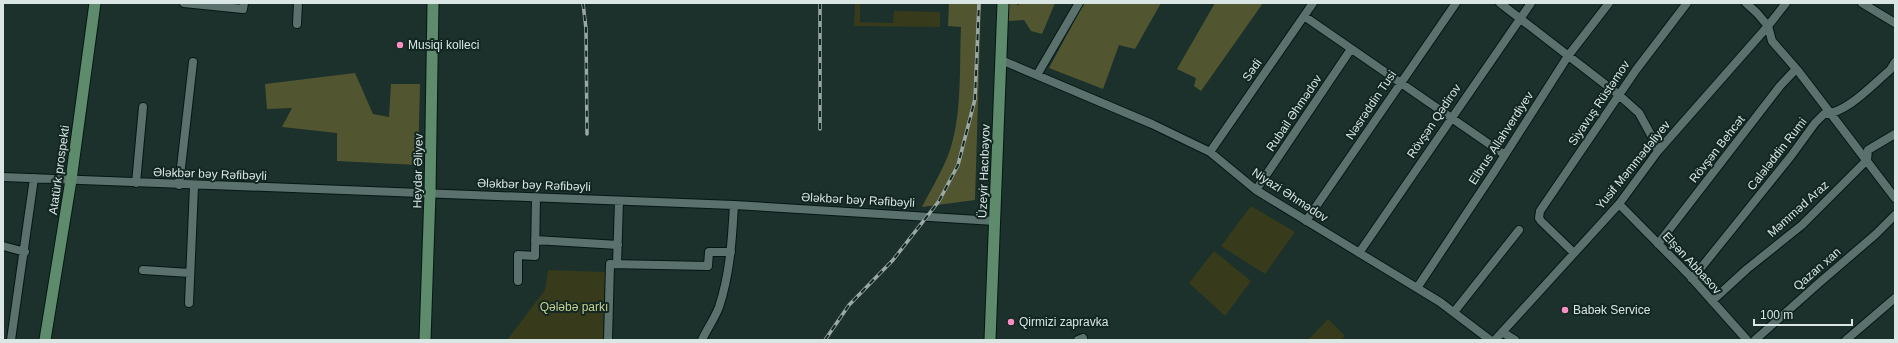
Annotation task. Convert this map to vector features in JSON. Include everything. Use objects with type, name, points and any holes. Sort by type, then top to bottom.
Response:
[{"type":"main road","name":"Atatürk prospekti","points":[[45,340],[71,180],[95,3]]},
{"type":"main road","name":"Heydər Əliyev","points":[[425,340],[430,193],[433,3]]},
{"type":"main road","name":"Üzeyir Hacıbəyov","points":[[990,340],[1003,3]]},
{"type":"street","points":[[184,3],[243,9],[244,3]]},
{"type":"street","points":[[297,24],[298,3]]},
{"type":"street","points":[[1037,75],[1079,3]]},
{"type":"street","name":"Sədi","points":[[1210,152],[1313,3]]},
{"type":"street","points":[[1319,3],[1306,14],[1351,49],[1505,155]]},
{"type":"street","name":"Nəsrəddin Tusi","points":[[1306,221],[1456,3]]},
{"type":"street","points":[[1500,3],[1619,95],[1639,113],[1658,151]]},
{"type":"street","name":"Rövşən Qədirov","points":[[1358,253],[1519,18],[1531,3]]},
{"type":"street","name":"Elbrus Allahverdiyev","points":[[1417,288],[1505,155],[1568,56],[1609,3]]},
{"type":"street","name":"Siyavuş Rüstəmov","points":[[1574,253],[1541,221],[1539,218],[1540,211],[1619,95],[1687,3]]},
{"type":"street","points":[[1746,3],[1768,26],[1772,41],[1796,69],[1895,198]]},
{"type":"street","name":"Yusif Məmmədəliyev","points":[[1495,340],[1619,204],[1658,151],[1768,26],[1786,3]]},
{"type":"street","points":[[1862,3],[1895,23]]},
{"type":"street","name":"Rubail Əhmədov","points":[[1256,190],[1351,49]]},
{"type":"street","name":"Niyazi Əhmədov","points":[[1001,60],[1152,124],[1210,152],[1256,190],[1417,288],[1454,312],[1490,340]]},
{"type":"street","points":[[180,185],[193,62]]},
{"type":"street","name":"Calələddin Rumi","points":[[1692,279],[1792,156],[1815,123],[1824,114],[1831,114],[1841,111],[1890,70],[1895,62]]},
{"type":"street","name":"Rövşən Behcət","points":[[1658,244],[1780,86],[1796,69]]},
{"type":"street","points":[[136,183],[143,107]]},
{"type":"street","name":"Məmməd Araz","points":[[1712,301],[1747,268],[1802,224],[1867,160],[1868,150],[1895,134]]},
{"type":"street","name":"Ələkbər bəy Rəfibəyli","points":[[3,177],[194,186],[430,193],[734,205],[995,221]]},
{"type":"street","points":[[11,340],[25,252],[34,178]]},
{"type":"street","points":[[189,303],[194,186]]},
{"type":"street","points":[[518,281],[518,256],[535,256],[536,197]]},
{"type":"street","points":[[617,264],[619,201]]},
{"type":"street","name":"Elşən Abbasov","points":[[1619,204],[1692,279],[1747,340]]},
{"type":"street","points":[[702,340],[719,308],[726,280],[731,252],[734,205]]},
{"type":"street","name":"Qazan xan","points":[[1755,340],[1818,282],[1876,234],[1895,215]]},
{"type":"street","points":[[1454,312],[1519,230]]},
{"type":"street","points":[[535,240],[618,245]]},
{"type":"street","points":[[3,246],[25,252]]},
{"type":"street","points":[[608,340],[610,264],[708,266],[709,252],[731,252]]},
{"type":"street","points":[[143,270],[190,273]]},
{"type":"street","points":[[1846,340],[1895,298]]},
{"type":"street","points":[[1502,332],[1515,340]]},
{"type":"green space","points":[[855,3],[860,3],[860,22],[893,23],[894,11],[940,12],[940,27],[854,26]]},
{"type":"green space","points":[[949,3],[981,3],[975,200],[922,207],[947,158],[956,127],[960,76],[961,27],[948,26]]},
{"type":"green space","points":[[1008,3],[1016,3],[1018,6],[1019,3],[1055,3],[1042,34],[1031,31],[1024,20],[1008,21]]},
{"type":"green space","points":[[1084,3],[1161,3],[1135,49],[1119,45],[1103,89],[1049,68]]},
{"type":"green space","points":[[1215,3],[1263,3],[1201,91],[1194,86],[1196,78],[1177,69]]},
{"type":"green space","points":[[355,73],[373,114],[389,117],[391,84],[420,84],[418,165],[337,161],[337,133],[282,127],[292,108],[267,109],[265,84]]},
{"type":"green space","points":[[1251,206],[1295,232],[1265,274],[1221,246]]},
{"type":"green space","points":[[1214,251],[1251,281],[1225,316],[1189,283]]},
{"type":"green space","name":"Qələbə parkı","points":[[548,270],[606,272],[608,340],[507,340],[545,290]]},
{"type":"green space","points":[[1328,319],[1345,336],[1341,340],[1308,340]]},
{"type":"railway","points":[[583,3],[586,29],[587,134]]},
{"type":"railway","points":[[820,3],[820,129]]},
{"type":"railway","points":[[825,340],[849,305],[893,260],[939,201],[958,165],[975,99],[979,3]]},
{"type":"place","name":"Musiqi kolleci","points":[[400,45]]},
{"type":"place","name":"Babək Service","points":[[1565,310]]},
{"type":"place","name":"Qirmizi zapravka","points":[[1011,322]]}]
